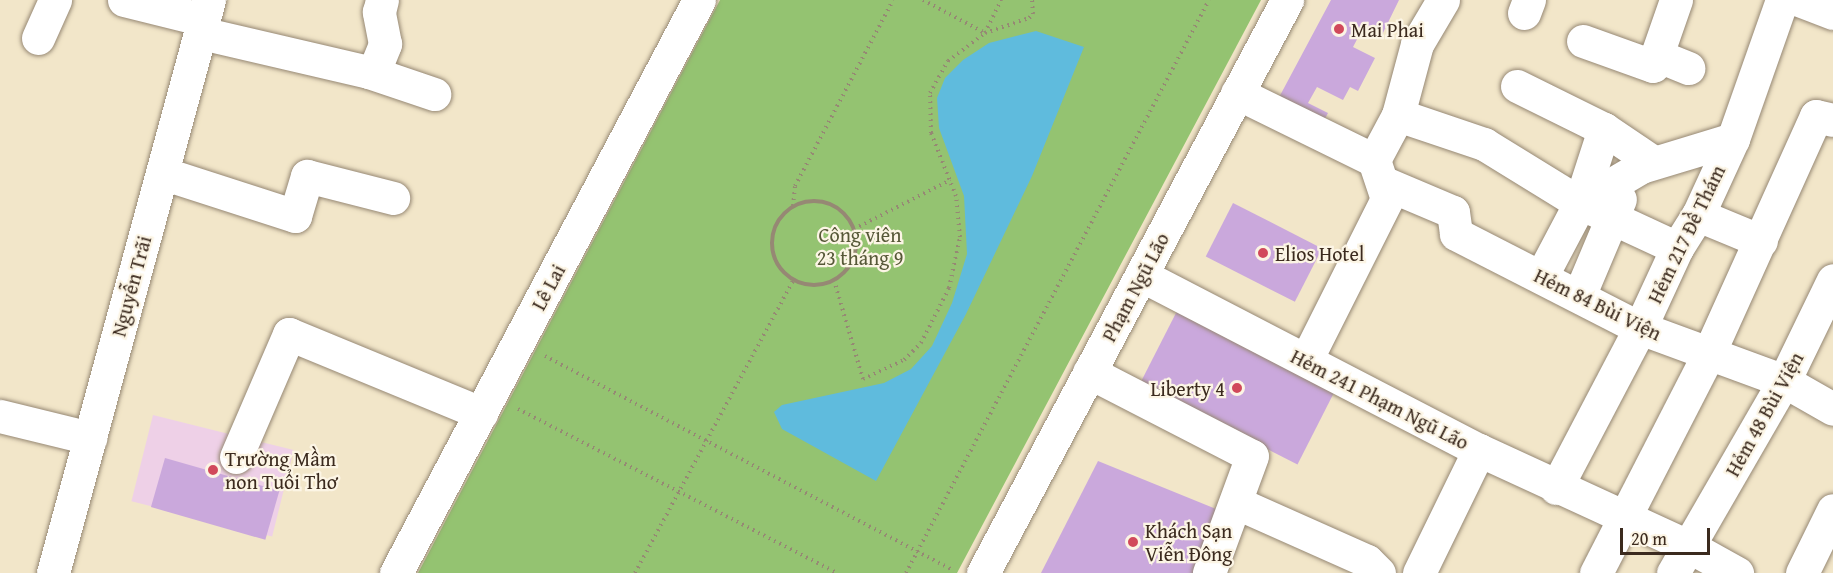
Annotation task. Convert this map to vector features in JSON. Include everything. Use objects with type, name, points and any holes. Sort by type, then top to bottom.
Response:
[{"type":"main road","points":[[38,38],[55,0]]},
{"type":"main road","points":[[124,0],[204,18],[434,94]]},
{"type":"main road","name":"Lê Lai","points":[[396,573],[699,0]]},
{"type":"main road","name":"Phạm Ngũ Lão","points":[[983,573],[1287,0]]},
{"type":"main road","points":[[1306,360],[1387,199],[1378,171],[1398,115],[1417,44],[1443,0]]},
{"type":"main road","points":[[1583,41],[1653,66],[1676,0]]},
{"type":"main road","name":"Hẻm 217 Ðề Thám","points":[[1556,488],[1641,328],[1677,248],[1698,216],[1733,139],[1782,0]]},
{"type":"main road","points":[[1800,0],[1833,13]]},
{"type":"main road","points":[[369,72],[377,64],[385,44],[380,6]]},
{"type":"main road","name":"Nguyễn Trãi","points":[[54,573],[204,18]]},
{"type":"main road","points":[[1656,56],[1688,68]]},
{"type":"main road","points":[[1517,86],[1604,129],[1642,167],[1612,218],[1579,296]]},
{"type":"main road","points":[[1238,93],[1378,171]]},
{"type":"main road","points":[[1398,115],[1484,144],[1580,203],[1677,248]]},
{"type":"main road","points":[[1596,573],[1708,353],[1816,116],[1833,120]]},
{"type":"main road","points":[[1541,277],[1580,203],[1604,129]]},
{"type":"main road","name":"Hẻm 217 Ðề Thám","points":[[1580,203],[1642,167],[1733,139]]},
{"type":"main road","name":"Hẻm 84 Bùi Viện","points":[[1378,171],[1453,212],[1456,234],[1641,328],[1784,381],[1833,409]]},
{"type":"main road","points":[[162,173],[295,216],[307,176],[393,198]]},
{"type":"main road","points":[[1698,216],[1761,241]]},
{"type":"main road","name":"Hẻm 241 Phạm Ngũ Lão","points":[[1141,275],[1479,450],[1622,518],[1682,560],[1737,573]]},
{"type":"main road","name":"Hẻm 48 Bùi Viện","points":[[1682,560],[1784,381],[1833,280]]},
{"type":"main road","points":[[236,457],[289,334],[486,404]]},
{"type":"main road","points":[[1089,372],[1252,456],[1237,503],[1209,573]]},
{"type":"main road","points":[[0,416],[90,438]]},
{"type":"main road","points":[[1419,573],[1479,450]]},
{"type":"main road","points":[[1237,503],[1373,567]]},
{"type":"main road","points":[[1802,573],[1833,510]]},
{"type":"path","points":[[793,206],[795,186],[893,0]]},
{"type":"path","points":[[923,0],[986,33]]},
{"type":"path","points":[[986,33],[1001,0]]},
{"type":"path","points":[[834,280],[863,379],[904,360],[921,343],[935,318],[958,260],[959,214],[950,180],[931,133],[930,93],[948,61],[986,33],[1029,18],[1033,14],[1032,0]]},
{"type":"path","points":[[906,573],[1209,0]]},
{"type":"path","points":[[854,229],[950,180]]},
{"type":"path","points":[[807,201],[835,206],[854,229],[855,254],[850,266],[834,280],[817,286],[793,281],[774,257],[771,243],[778,222],[793,206],[807,201]]},
{"type":"path","points":[[635,573],[708,442],[793,281]]},
{"type":"path","points":[[518,342],[958,573]]},
{"type":"path","points":[[486,404],[680,492],[837,573]]},
{"type":"shaded area","name":"Trường Mầm non Tuổi Thơ","points":[[153,415],[294,450],[272,536],[131,501]]},
{"type":"green space","name":"Công viên 23 tháng 9","points":[[720,0],[1261,0],[957,573],[418,573]]},
{"type":"water","points":[[1036,31],[1084,47],[1032,176],[966,314],[876,481],[782,429],[774,412],[782,405],[884,383],[911,369],[932,346],[952,303],[967,254],[964,196],[939,128],[937,98],[945,78],[963,60],[989,43]]},
{"type":"building","points":[[1331,0],[1399,0],[1380,39],[1362,30],[1353,47],[1375,58],[1358,91],[1350,87],[1343,100],[1317,87],[1308,103],[1328,113],[1321,126],[1276,103]]},
{"type":"building","name":"Elios Hotel","points":[[1233,203],[1322,248],[1295,302],[1206,256]]},
{"type":"building","name":"Liberty 4","points":[[1177,311],[1335,391],[1297,464],[1140,384]]},
{"type":"building","points":[[165,458],[279,491],[265,540],[151,507]]},
{"type":"building","name":"Khách Sạn Viễn Đông","points":[[1098,461],[1221,511],[1197,573],[1041,573]]},
{"type":"place","name":"Mai Phai","points":[[1339,29]]},
{"type":"place","name":"Elios Hotel","points":[[1263,253]]},
{"type":"place","name":"Liberty 4","points":[[1237,388]]},
{"type":"place","name":"Trường Mầm non Tuổi Thơ","points":[[213,470]]},
{"type":"place","name":"Khách Sạn Viễn Đông","points":[[1133,542]]}]
